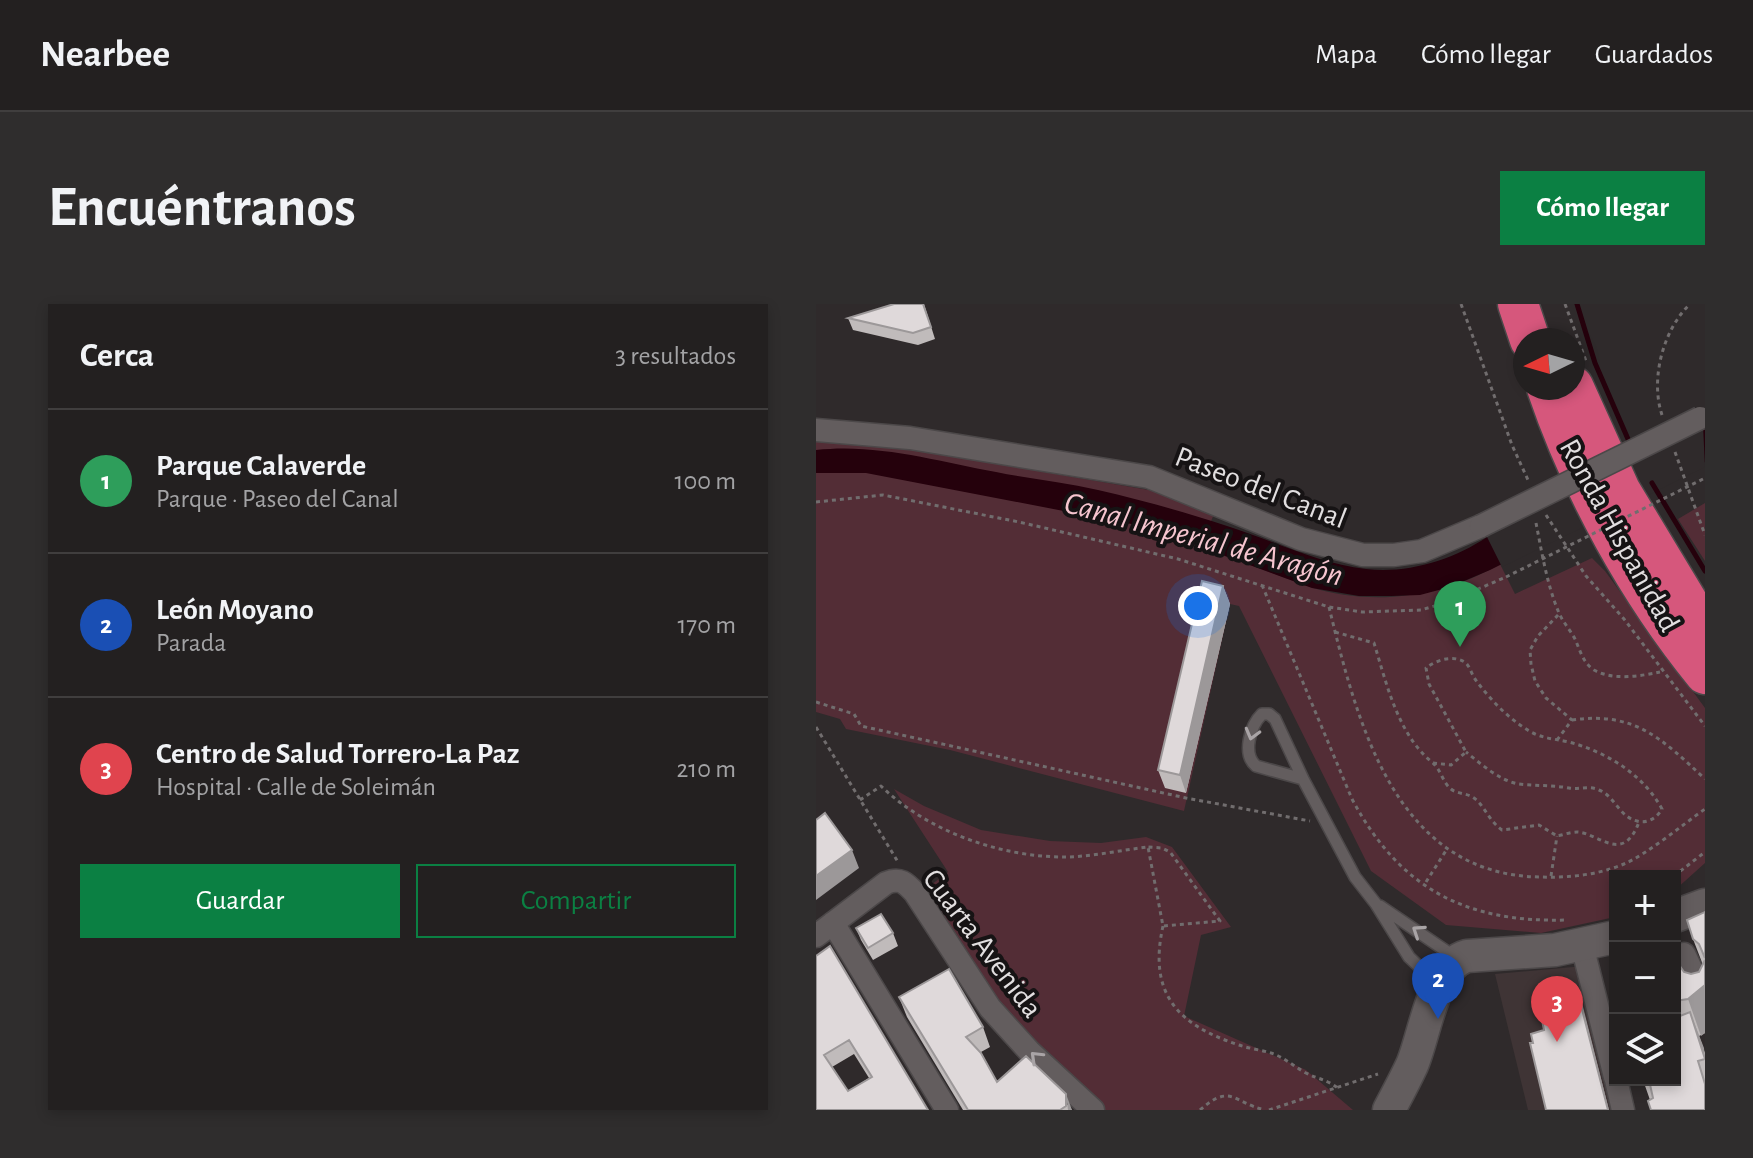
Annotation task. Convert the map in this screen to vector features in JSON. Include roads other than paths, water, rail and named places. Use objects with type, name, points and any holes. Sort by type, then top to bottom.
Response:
[{"type":"highway","points":[[1518,304],[1526,328]]},
{"type":"highway","points":[[1543,304],[1550,328]]},
{"type":"highway","name":"Ronda Hispanidad","points":[[1551,400],[1562,434],[1621,550],[1683,648],[1705,674]]},
{"type":"highway","name":"Ronda Hispanidad","points":[[1579,400],[1620,490],[1705,631]]},
{"type":"street","name":"Paseo del Canal","points":[[816,430],[910,438],[1149,477],[1301,539],[1363,555],[1422,551],[1481,526],[1702,416]]},
{"type":"street","name":"Cuarta Avenida","points":[[825,930],[886,883],[899,880],[915,893],[990,1008],[1029,1051],[1093,1110]]},
{"type":"street","points":[[1681,914],[1705,905]]},
{"type":"street","points":[[825,930],[947,1110]]},
{"type":"street","points":[[1577,933],[1609,1055]]},
{"type":"street","points":[[1389,1110],[1412,1064],[1439,985],[1459,959],[1467,956],[1506,962],[1577,933],[1609,936]]},
{"type":"street","points":[[1681,955],[1684,954],[1699,986]]},
{"type":"street","points":[[1617,1086],[1623,1110]]},
{"type":"lane","points":[[1303,779],[1251,762],[1248,750],[1256,720],[1262,714],[1269,714],[1275,719],[1355,877],[1419,970],[1439,985]]},
{"type":"lane","points":[[1376,904],[1459,959]]},
{"type":"water","name":"Canal Imperial de Aragón","points":[[1705,428],[1705,462],[1490,570],[1450,587],[1420,595],[1359,596],[1312,588],[1147,527],[866,473],[816,473],[816,450],[839,448],[906,454],[1098,490],[1195,516],[1330,562],[1382,570],[1445,559]]},
{"type":"waterway","points":[[1577,304],[1595,363],[1631,446]]},
{"type":"waterway","points":[[1652,483],[1705,571]]},
{"type":"place","name":"Parque Calaverde","points":[[1460,647]]},
{"type":"place","name":"León Moyano","points":[[1438,1019]]},
{"type":"place","name":"Centro de Salud Torrero-La Paz","points":[[1557,1042]]}]
